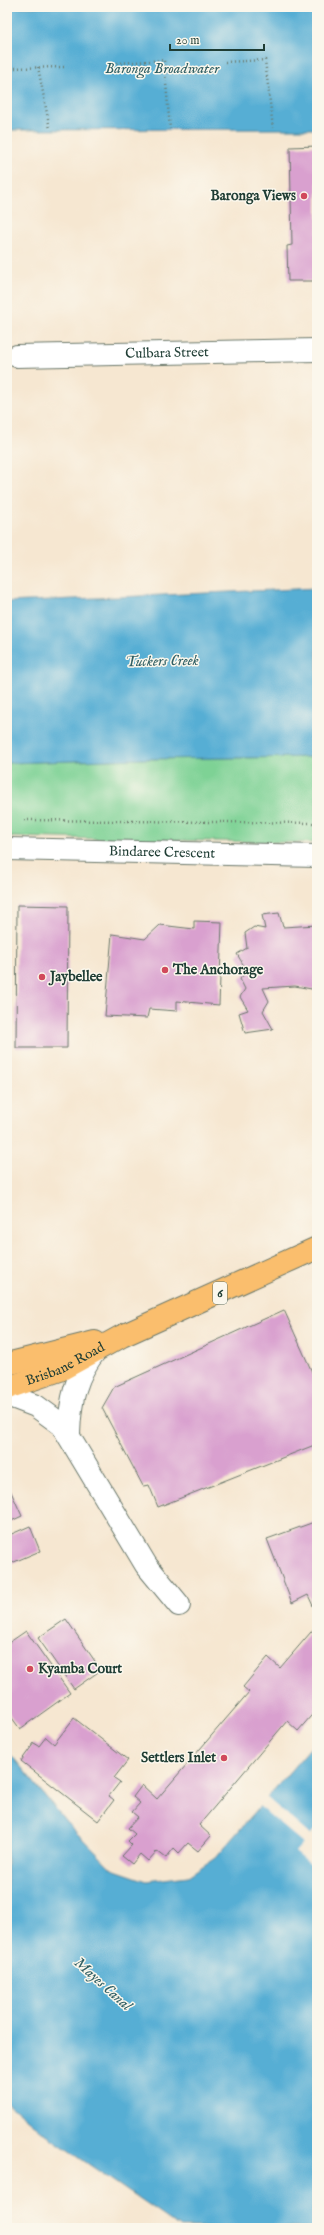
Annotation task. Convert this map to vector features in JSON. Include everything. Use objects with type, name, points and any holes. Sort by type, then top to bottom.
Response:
[{"type":"main road","name":"Brisbane Road","points":[[7,1388],[60,1370],[122,1336],[317,1248]]},
{"type":"main road","name":"Brisbane Road","points":[[7,1364],[122,1336]]},
{"type":"street","name":"Culbara Street","points":[[17,356],[317,350]]},
{"type":"street","name":"Bindaree Crescent","points":[[7,848],[317,856]]},
{"type":"street","points":[[69,1434],[70,1405],[74,1387],[96,1350]]},
{"type":"street","points":[[7,1395],[36,1406],[55,1419],[69,1434],[146,1565],[179,1605]]},
{"type":"path","points":[[117,63],[164,60],[170,129]]},
{"type":"path","points":[[225,62],[265,60],[273,128]]},
{"type":"path","points":[[11,68],[66,66]]},
{"type":"path","points":[[38,67],[50,129]]},
{"type":"path","points":[[23,820],[317,823]]},
{"type":"green space","points":[[317,757],[317,843],[7,837],[7,763],[140,759]]},
{"type":"water","name":"Baronga Broadwater","points":[[7,7],[317,7],[317,129],[7,130]]},
{"type":"water","name":"Tuckers Creek","points":[[317,588],[317,757],[140,759],[7,763],[7,602]]},
{"type":"water","name":"Mayes Canal","points":[[317,1740],[317,2228],[181,2228],[42,2132],[7,2103],[7,1750],[70,1826],[112,1869],[147,1881],[188,1876],[216,1857]]},
{"type":"pier","points":[[266,1797],[310,1835],[317,1827],[317,1856],[310,1864],[295,1852],[303,1843],[258,1805]]},
{"type":"building","name":"Baronga Views","points":[[317,146],[317,281],[288,281],[287,246],[292,245],[290,147]]},
{"type":"building","name":"Jaybellee","points":[[17,905],[68,906],[67,1048],[16,1048]]},
{"type":"building","points":[[279,913],[283,927],[317,925],[317,990],[295,986],[263,988],[269,1001],[263,1011],[273,1029],[245,1033],[239,1013],[248,1010],[240,997],[245,989],[240,979],[247,971],[237,954],[247,948],[245,933],[254,927],[265,929],[262,915]]},
{"type":"building","name":"The Anchorage","points":[[194,921],[222,922],[219,1005],[177,1001],[177,1011],[149,1009],[147,1018],[105,1016],[112,934],[145,939],[160,925],[194,929]]},
{"type":"building","points":[[284,1310],[317,1383],[317,1444],[158,1507],[149,1485],[143,1486],[102,1408],[114,1387]]},
{"type":"building","points":[[7,1483],[22,1516],[7,1523]]},
{"type":"building","points":[[317,1521],[317,1607],[314,1608],[308,1595],[292,1603],[267,1539]]},
{"type":"building","points":[[30,1526],[40,1551],[7,1565],[7,1536]]},
{"type":"building","points":[[66,1619],[101,1670],[74,1689],[38,1638]]},
{"type":"building","name":"Settlers Inlet","points":[[317,1625],[317,1709],[298,1731],[287,1721],[199,1825],[211,1836],[198,1851],[188,1843],[179,1853],[174,1848],[166,1858],[157,1851],[148,1861],[140,1854],[132,1864],[122,1856],[132,1845],[128,1841],[135,1834],[128,1828],[138,1817],[132,1812],[140,1803],[133,1797],[142,1785],[157,1799],[249,1692],[243,1687],[268,1657],[280,1668]]},
{"type":"building","name":"Kyamba Court","points":[[26,1631],[70,1693],[20,1729],[7,1711],[7,1644]]},
{"type":"building","points":[[74,1718],[128,1760],[114,1778],[120,1782],[109,1796],[114,1800],[98,1821],[21,1761],[34,1743],[39,1746],[46,1737],[54,1744]]},
{"type":"place","name":"Baronga Views","points":[[304,196]]},
{"type":"place","name":"The Anchorage","points":[[165,970]]},
{"type":"place","name":"Jaybellee","points":[[42,977]]},
{"type":"place","name":"Kyamba Court","points":[[30,1669]]},
{"type":"place","name":"Settlers Inlet","points":[[224,1758]]}]
